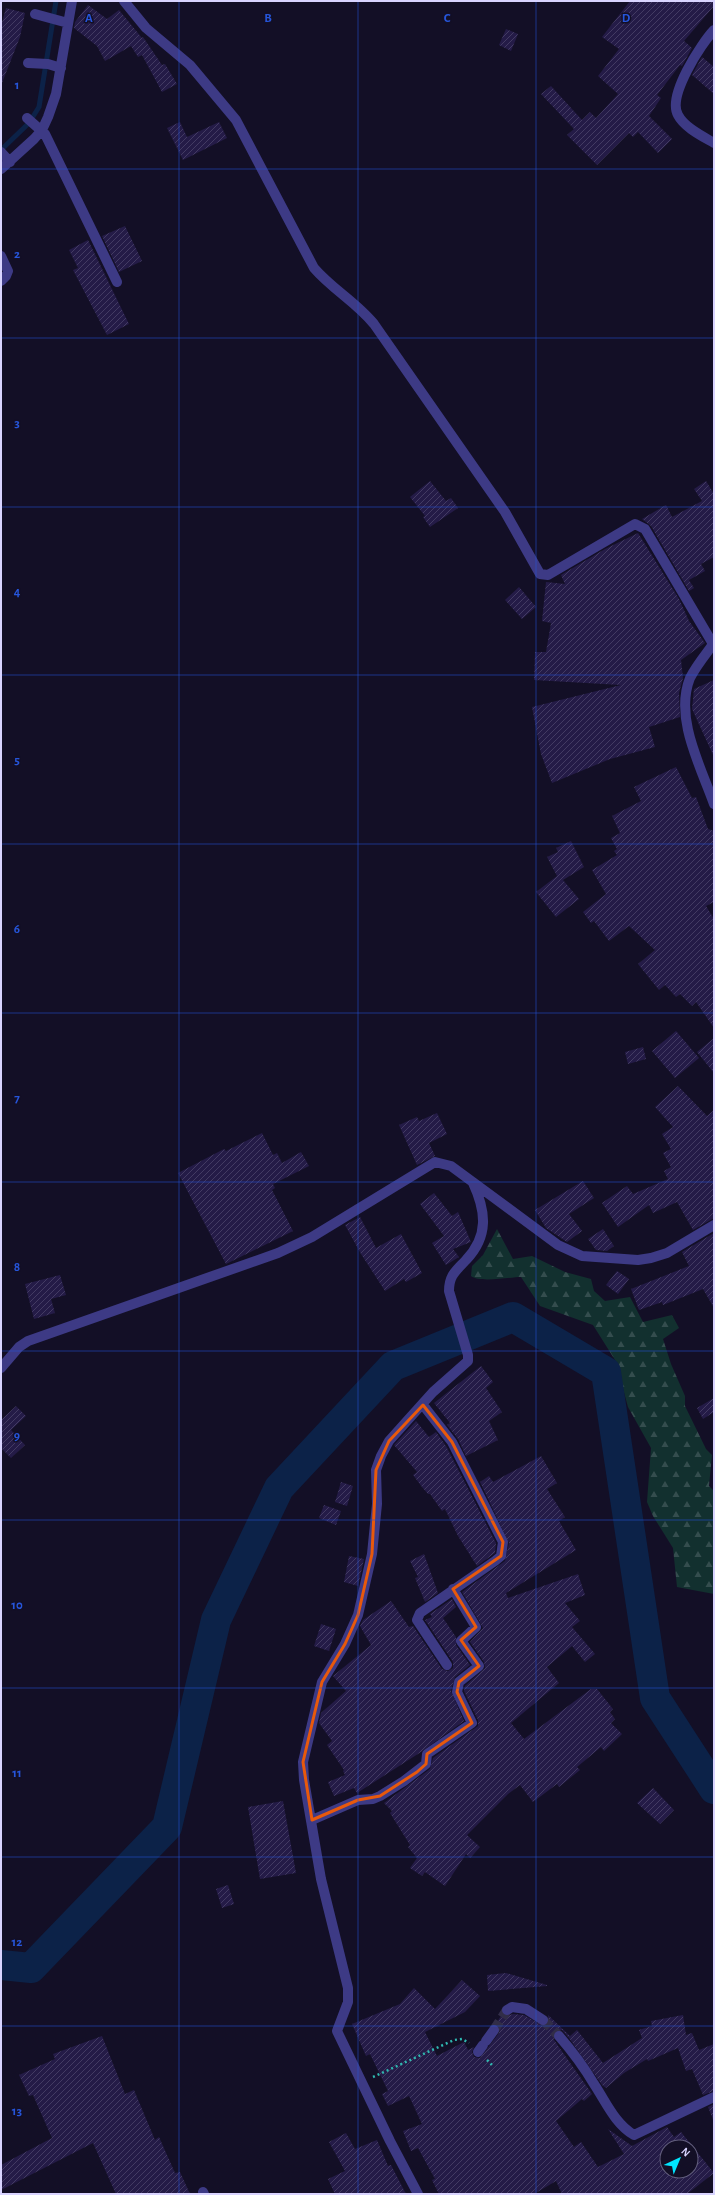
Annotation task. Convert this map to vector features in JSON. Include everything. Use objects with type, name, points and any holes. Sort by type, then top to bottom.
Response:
[{"type":"street","points":[[124,1],[146,28],[190,65],[229,110],[236,120],[314,268],[321,276],[364,312],[374,324],[504,512],[540,574],[548,575],[634,524],[645,529],[714,643],[690,678],[684,709],[686,725],[714,804]]},
{"type":"street","points":[[1,169],[42,130],[56,94],[68,23],[74,2]]},
{"type":"street","points":[[35,14],[68,23]]},
{"type":"street","points":[[714,30],[695,55],[683,80],[676,105],[677,114],[681,120],[714,143]]},
{"type":"street","points":[[28,63],[44,64],[60,68]]},
{"type":"street","points":[[27,118],[42,130],[55,153],[117,282]]},
{"type":"street","points":[[1,152],[10,162]]},
{"type":"street","points":[[1,256],[8,271],[1,281]]},
{"type":"street","points":[[1,1368],[19,1347],[28,1341],[246,1266],[312,1237],[435,1162],[451,1166],[558,1246],[582,1256],[631,1259],[651,1258],[667,1253],[714,1226]]},
{"type":"street","points":[[418,2194],[361,2082],[337,2031],[348,2002],[348,1988],[321,1879],[303,1762],[322,1682],[345,1644],[358,1615],[372,1554],[376,1504],[376,1470],[389,1441],[423,1405],[433,1392],[468,1361],[465,1344],[450,1291],[449,1280],[457,1268],[470,1255],[485,1224],[482,1202],[473,1183]]},
{"type":"street","points":[[423,1405],[452,1442],[503,1542],[500,1556],[426,1607],[420,1613],[417,1620],[447,1665]]},
{"type":"street","points":[[312,1820],[358,1800],[373,1799],[380,1796],[417,1772],[426,1764],[427,1754],[472,1723],[457,1692],[459,1682],[479,1666],[461,1641],[476,1627],[453,1589]]},
{"type":"street","points":[[507,2010],[512,2007],[526,2009],[543,2020]]},
{"type":"street","points":[[482,2046],[494,2030]]},
{"type":"street","points":[[559,2036],[593,2082],[617,2119],[625,2129],[634,2135],[714,2097]]},
{"type":"path","points":[[361,2082],[458,2039],[482,2046]]},
{"type":"highlighted area","points":[[423,1405],[452,1442],[503,1542],[501,1556],[453,1589],[476,1627],[461,1640],[479,1666],[459,1682],[457,1692],[472,1723],[427,1754],[426,1764],[417,1772],[380,1796],[358,1800],[312,1820],[303,1762],[322,1682],[345,1644],[358,1615],[372,1554],[376,1470],[389,1441]]},
{"type":"green space","points":[[497,1229],[513,1259],[532,1256],[565,1272],[591,1279],[594,1291],[605,1301],[630,1297],[643,1322],[672,1315],[679,1328],[663,1339],[671,1364],[685,1396],[685,1406],[706,1449],[712,1455],[709,1486],[714,1491],[714,1594],[677,1587],[673,1548],[653,1516],[647,1502],[651,1448],[628,1407],[615,1360],[593,1325],[540,1306],[521,1277],[481,1279],[471,1276],[472,1266],[483,1255]]},
{"type":"building","points":[[630,1],[714,1],[714,6],[684,41],[692,48],[682,66],[680,65],[657,95],[661,98],[649,116],[672,139],[658,153],[638,132],[633,137],[629,133],[597,165],[567,135],[574,129],[541,94],[551,86],[582,120],[590,112],[596,118],[618,94],[598,76],[619,49],[602,37]]},
{"type":"building","points":[[88,5],[107,19],[119,10],[142,38],[143,37],[162,65],[165,64],[177,84],[162,92],[142,55],[138,57],[131,46],[105,61],[97,46],[74,28],[75,22]]},
{"type":"building","points":[[6,8],[25,13],[20,37],[2,83],[1,26]]},
{"type":"building","points":[[506,29],[518,34],[511,51],[499,45]]},
{"type":"building","points":[[702,57],[714,67],[714,94],[692,75]]},
{"type":"building","points":[[180,122],[187,137],[219,122],[227,138],[183,160],[167,128]]},
{"type":"building","points":[[125,226],[142,261],[119,272],[102,236]]},
{"type":"building","points":[[88,240],[129,324],[107,335],[73,270],[78,268],[69,250]]},
{"type":"building","points":[[430,481],[446,501],[451,498],[458,508],[430,527],[423,517],[425,516],[410,497]]},
{"type":"building","points":[[706,481],[714,494],[714,557],[701,564],[705,571],[689,580],[694,588],[689,591],[651,526],[642,519],[666,505],[672,517],[702,501],[694,489]]},
{"type":"building","points":[[638,533],[679,599],[689,621],[705,643],[681,660],[683,678],[679,693],[680,717],[649,727],[655,747],[610,759],[552,783],[541,754],[532,707],[621,685],[534,680],[535,652],[546,652],[551,623],[542,621],[546,582],[565,584],[561,575],[605,549]]},
{"type":"building","points":[[519,587],[536,607],[522,619],[505,600]]},
{"type":"building","points":[[714,680],[714,757],[692,709],[694,689]]},
{"type":"building","points":[[676,767],[692,798],[696,797],[708,829],[714,831],[714,902],[706,906],[714,919],[714,1028],[696,1002],[692,1006],[680,994],[676,997],[665,985],[659,990],[638,964],[655,950],[629,926],[609,941],[594,921],[591,923],[583,912],[606,894],[592,870],[617,855],[614,851],[617,849],[611,838],[620,833],[612,816],[641,801],[634,787]]},
{"type":"building","points":[[571,841],[584,867],[563,880],[579,899],[556,917],[536,892],[557,876],[547,857],[558,852],[556,848]]},
{"type":"building","points":[[676,1031],[699,1058],[675,1078],[652,1051]]},
{"type":"building","points":[[714,1038],[714,1073],[697,1052]]},
{"type":"building","points":[[643,1047],[646,1059],[628,1064],[625,1052]]},
{"type":"building","points":[[678,1086],[707,1116],[714,1110],[714,1218],[693,1230],[677,1202],[653,1213],[649,1205],[618,1227],[602,1203],[627,1186],[633,1194],[668,1179],[664,1171],[671,1167],[663,1153],[671,1149],[662,1134],[673,1127],[655,1107]]},
{"type":"building","points":[[437,1113],[447,1134],[429,1143],[435,1156],[417,1165],[399,1125],[417,1117],[419,1121]]},
{"type":"building","points":[[262,1133],[273,1155],[277,1153],[282,1163],[301,1152],[309,1166],[273,1184],[275,1188],[272,1190],[293,1231],[226,1264],[178,1173],[224,1149],[226,1151]]},
{"type":"building","points":[[583,1181],[594,1198],[569,1214],[582,1231],[567,1242],[546,1228],[535,1210]]},
{"type":"building","points":[[434,1193],[452,1216],[458,1212],[471,1242],[453,1249],[459,1257],[446,1265],[432,1243],[444,1236],[420,1204]]},
{"type":"building","points":[[360,1217],[376,1248],[401,1234],[422,1273],[406,1282],[404,1279],[385,1291],[361,1254],[345,1225]]},
{"type":"building","points":[[603,1229],[614,1246],[607,1251],[596,1250],[588,1239]]},
{"type":"building","points":[[714,1233],[714,1308],[703,1289],[663,1305],[662,1302],[639,1310],[631,1289],[689,1266],[682,1252]]},
{"type":"building","points":[[617,1271],[629,1279],[618,1294],[606,1285]]},
{"type":"building","points":[[60,1275],[66,1295],[51,1299],[55,1313],[34,1319],[25,1284]]},
{"type":"building","points":[[481,1366],[493,1382],[486,1388],[502,1412],[489,1421],[498,1440],[466,1456],[458,1439],[447,1425],[450,1423],[434,1403]]},
{"type":"building","points":[[714,1398],[714,1412],[703,1419],[697,1408]]},
{"type":"building","points":[[16,1406],[26,1416],[11,1430],[25,1445],[11,1458],[1,1448],[1,1420]]},
{"type":"building","points":[[416,1421],[429,1437],[436,1432],[446,1446],[496,1543],[495,1553],[477,1566],[458,1536],[445,1509],[442,1511],[430,1494],[428,1494],[422,1487],[413,1475],[417,1472],[394,1445]]},
{"type":"building","points":[[541,1456],[557,1483],[547,1489],[565,1517],[559,1521],[576,1550],[506,1593],[508,1598],[578,1574],[585,1595],[565,1603],[580,1621],[572,1627],[595,1654],[585,1662],[572,1646],[547,1667],[559,1683],[511,1723],[524,1739],[591,1689],[597,1689],[613,1709],[610,1712],[615,1719],[611,1723],[622,1734],[604,1751],[601,1747],[577,1767],[580,1770],[559,1787],[557,1784],[533,1802],[520,1785],[508,1794],[467,1835],[480,1847],[470,1858],[466,1854],[445,1886],[425,1872],[422,1876],[410,1868],[417,1858],[408,1847],[410,1845],[390,1813],[392,1811],[384,1803],[430,1769],[433,1758],[478,1726],[478,1720],[464,1691],[465,1686],[485,1668],[484,1662],[470,1642],[483,1628],[462,1592],[505,1561],[509,1543],[480,1482],[489,1476],[493,1482]]},
{"type":"building","points":[[341,1482],[353,1486],[347,1506],[335,1502]]},
{"type":"building","points":[[324,1505],[341,1511],[336,1525],[319,1518]]},
{"type":"building","points":[[424,1554],[438,1593],[425,1602],[415,1578],[418,1577],[410,1561]]},
{"type":"building","points":[[349,1556],[364,1559],[358,1586],[344,1582]]},
{"type":"building","points":[[452,1599],[456,1607],[443,1618],[456,1637],[456,1645],[470,1665],[455,1677],[451,1691],[464,1721],[421,1752],[357,1793],[354,1788],[334,1796],[328,1782],[345,1775],[344,1770],[327,1745],[332,1741],[319,1723],[321,1713],[346,1691],[333,1676],[371,1645],[360,1626],[363,1620],[391,1601],[409,1627],[413,1626],[442,1669],[448,1671],[453,1668],[453,1662],[425,1620],[432,1617],[430,1614]]},
{"type":"building","points":[[321,1624],[336,1629],[329,1651],[314,1646]]},
{"type":"building","points":[[653,1788],[674,1810],[660,1824],[637,1803]]},
{"type":"building","points":[[283,1801],[296,1873],[260,1879],[248,1807]]},
{"type":"building","points":[[228,1885],[234,1904],[222,1908],[216,1889]]},
{"type":"building","points":[[506,1973],[547,1986],[488,1991],[487,1975]]},
{"type":"building","points":[[462,1980],[480,1996],[465,2012],[425,2032],[437,2056],[464,2042],[468,2050],[474,2047],[472,2052],[474,2057],[480,2058],[499,2033],[500,2028],[496,2024],[502,2014],[507,2016],[513,2014],[524,2015],[543,2026],[549,2023],[548,2015],[570,2036],[577,2030],[603,2063],[642,2038],[639,2030],[652,2026],[651,2021],[683,2015],[686,2035],[692,2033],[699,2050],[714,2044],[714,2091],[703,2095],[692,2069],[686,2071],[678,2048],[648,2061],[647,2059],[624,2073],[606,2088],[602,2085],[569,2038],[562,2030],[557,2030],[553,2034],[554,2040],[592,2094],[584,2101],[582,2099],[556,2121],[574,2147],[581,2142],[598,2167],[624,2154],[608,2129],[632,2146],[667,2127],[674,2137],[681,2132],[687,2139],[659,2139],[659,2179],[699,2179],[699,2154],[714,2173],[687,2194],[562,2194],[556,2181],[534,2194],[439,2194],[432,2180],[435,2179],[418,2148],[411,2151],[403,2131],[422,2124],[409,2096],[388,2106],[382,2094],[388,2091],[370,2054],[366,2056],[352,2024],[400,2004],[414,1988],[435,2009]]},
{"type":"building","points":[[102,2036],[125,2094],[134,2090],[155,2140],[159,2137],[175,2173],[180,2172],[190,2194],[116,2194],[93,2143],[1,2190],[1,2165],[52,2138],[33,2095],[29,2096],[19,2075],[55,2059],[53,2054]]},
{"type":"building","points":[[714,2104],[714,2122],[708,2107]]},
{"type":"building","points":[[346,2133],[355,2149],[377,2140],[388,2166],[391,2165],[406,2194],[335,2194],[328,2179],[345,2171],[329,2142]]},
{"type":"waterway","points":[[1,150],[29,123],[39,107],[56,1]]},
{"type":"waterway","points":[[1,1965],[31,1968],[167,1827],[216,1620],[279,1488],[393,1366],[513,1317],[606,1372],[655,1698],[714,1789]]},
{"type":"tunnel","points":[[494,2030],[507,2010]]},
{"type":"tunnel","points":[[543,2020],[559,2036]]}]
